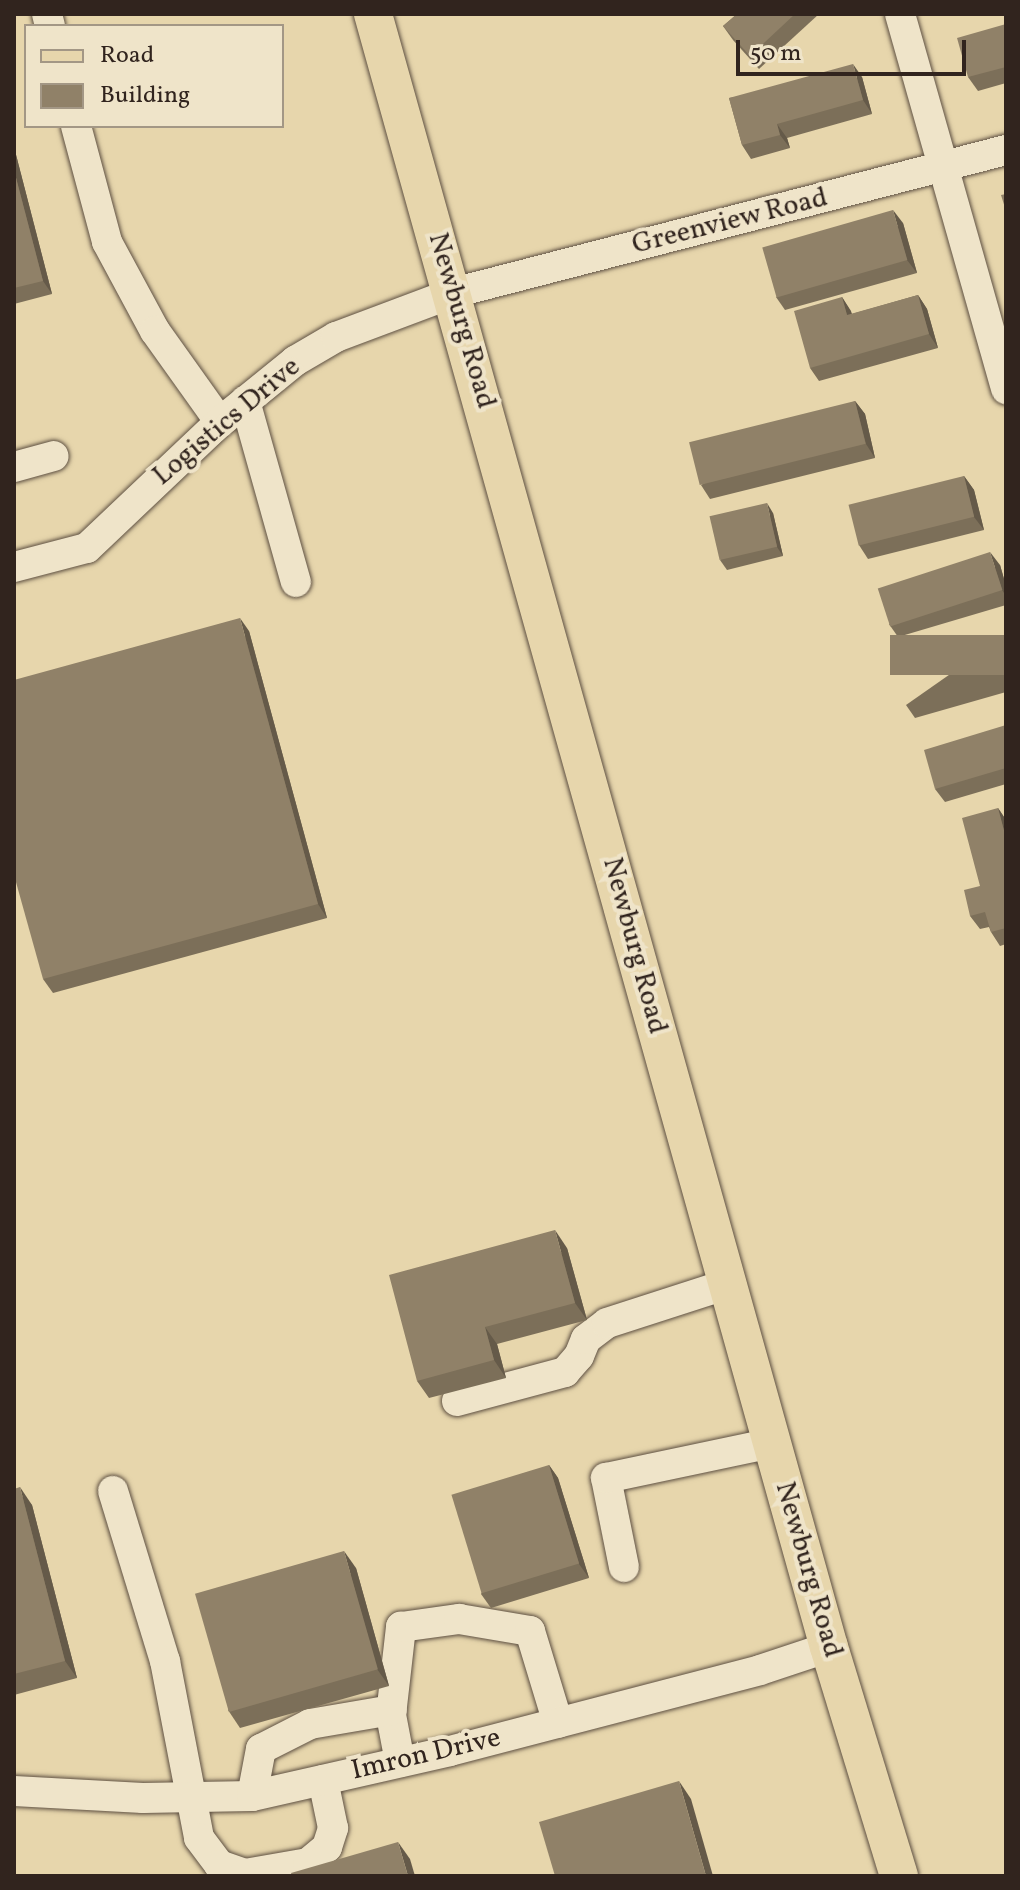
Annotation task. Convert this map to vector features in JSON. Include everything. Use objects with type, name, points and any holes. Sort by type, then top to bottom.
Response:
[{"type":"main road","name":"Newburg Road","points":[[373,14],[829,1647],[899,1876]]},
{"type":"street","points":[[900,14],[1006,389]]},
{"type":"street","points":[[77,128],[107,242],[155,331],[220,422]]},
{"type":"street","name":"Greenview Road","points":[[453,293],[1006,150]]},
{"type":"street","name":"Logistics Drive","points":[[14,567],[87,548],[220,422],[295,361],[336,337],[453,293]]},
{"type":"street","points":[[245,401],[296,582]]},
{"type":"street","points":[[14,467],[54,456]]},
{"type":"street","points":[[457,1401],[565,1372],[579,1356],[586,1339],[607,1323],[728,1284]]},
{"type":"street","points":[[624,1567],[606,1478],[772,1443]]},
{"type":"street","points":[[113,1491],[165,1661],[199,1838],[219,1865],[245,1874],[308,1863],[327,1847],[333,1828],[323,1780]]},
{"type":"street","points":[[400,1762],[392,1710],[401,1627],[459,1619],[530,1631],[558,1723]]},
{"type":"street","name":"Imron Drive","points":[[14,1791],[252,1796],[558,1723],[760,1670],[829,1647]]},
{"type":"street","points":[[252,1796],[261,1749],[310,1724],[392,1710]]},
{"type":"building","points":[[737,14],[795,14],[750,56],[723,26]]},
{"type":"building","points":[[1006,24],[1006,67],[968,77],[957,38]]},
{"type":"building","points":[[853,64],[863,100],[777,124],[780,135],[742,145],[729,98]]},
{"type":"building","points":[[14,170],[43,281],[14,288]]},
{"type":"building","points":[[1006,194],[1006,211],[1001,195]]},
{"type":"building","points":[[893,210],[907,260],[777,297],[762,247]]},
{"type":"building","points":[[918,295],[929,334],[810,368],[794,311],[842,297],[847,315]]},
{"type":"building","points":[[855,401],[866,444],[700,485],[689,442]]},
{"type":"building","points":[[964,476],[974,517],[859,546],[849,505]]},
{"type":"building","points":[[767,503],[777,547],[720,560],[710,516]]},
{"type":"building","points":[[990,552],[1002,590],[890,627],[878,588]]},
{"type":"building","points":[[240,618],[318,904],[43,979],[14,875],[14,680]]},
{"type":"building","points":[[890,635],[1006,635],[1006,675],[890,675]]},
{"type":"building","points":[[1006,725],[1006,768],[935,789],[924,750]]},
{"type":"building","points":[[998,808],[1006,838],[1006,928],[991,932],[985,912],[970,916],[964,890],[980,886],[962,818]]},
{"type":"building","points":[[555,1230],[575,1303],[485,1327],[494,1360],[417,1381],[389,1275]]},
{"type":"building","points":[[549,1465],[579,1563],[482,1593],[451,1495]]},
{"type":"building","points":[[20,1487],[65,1661],[14,1674],[14,1489]]},
{"type":"building","points":[[344,1551],[378,1669],[229,1712],[195,1594]]},
{"type":"building","points":[[679,1781],[706,1876],[555,1876],[539,1822]]},
{"type":"building","points":[[398,1842],[408,1876],[292,1876],[291,1873]]}]
